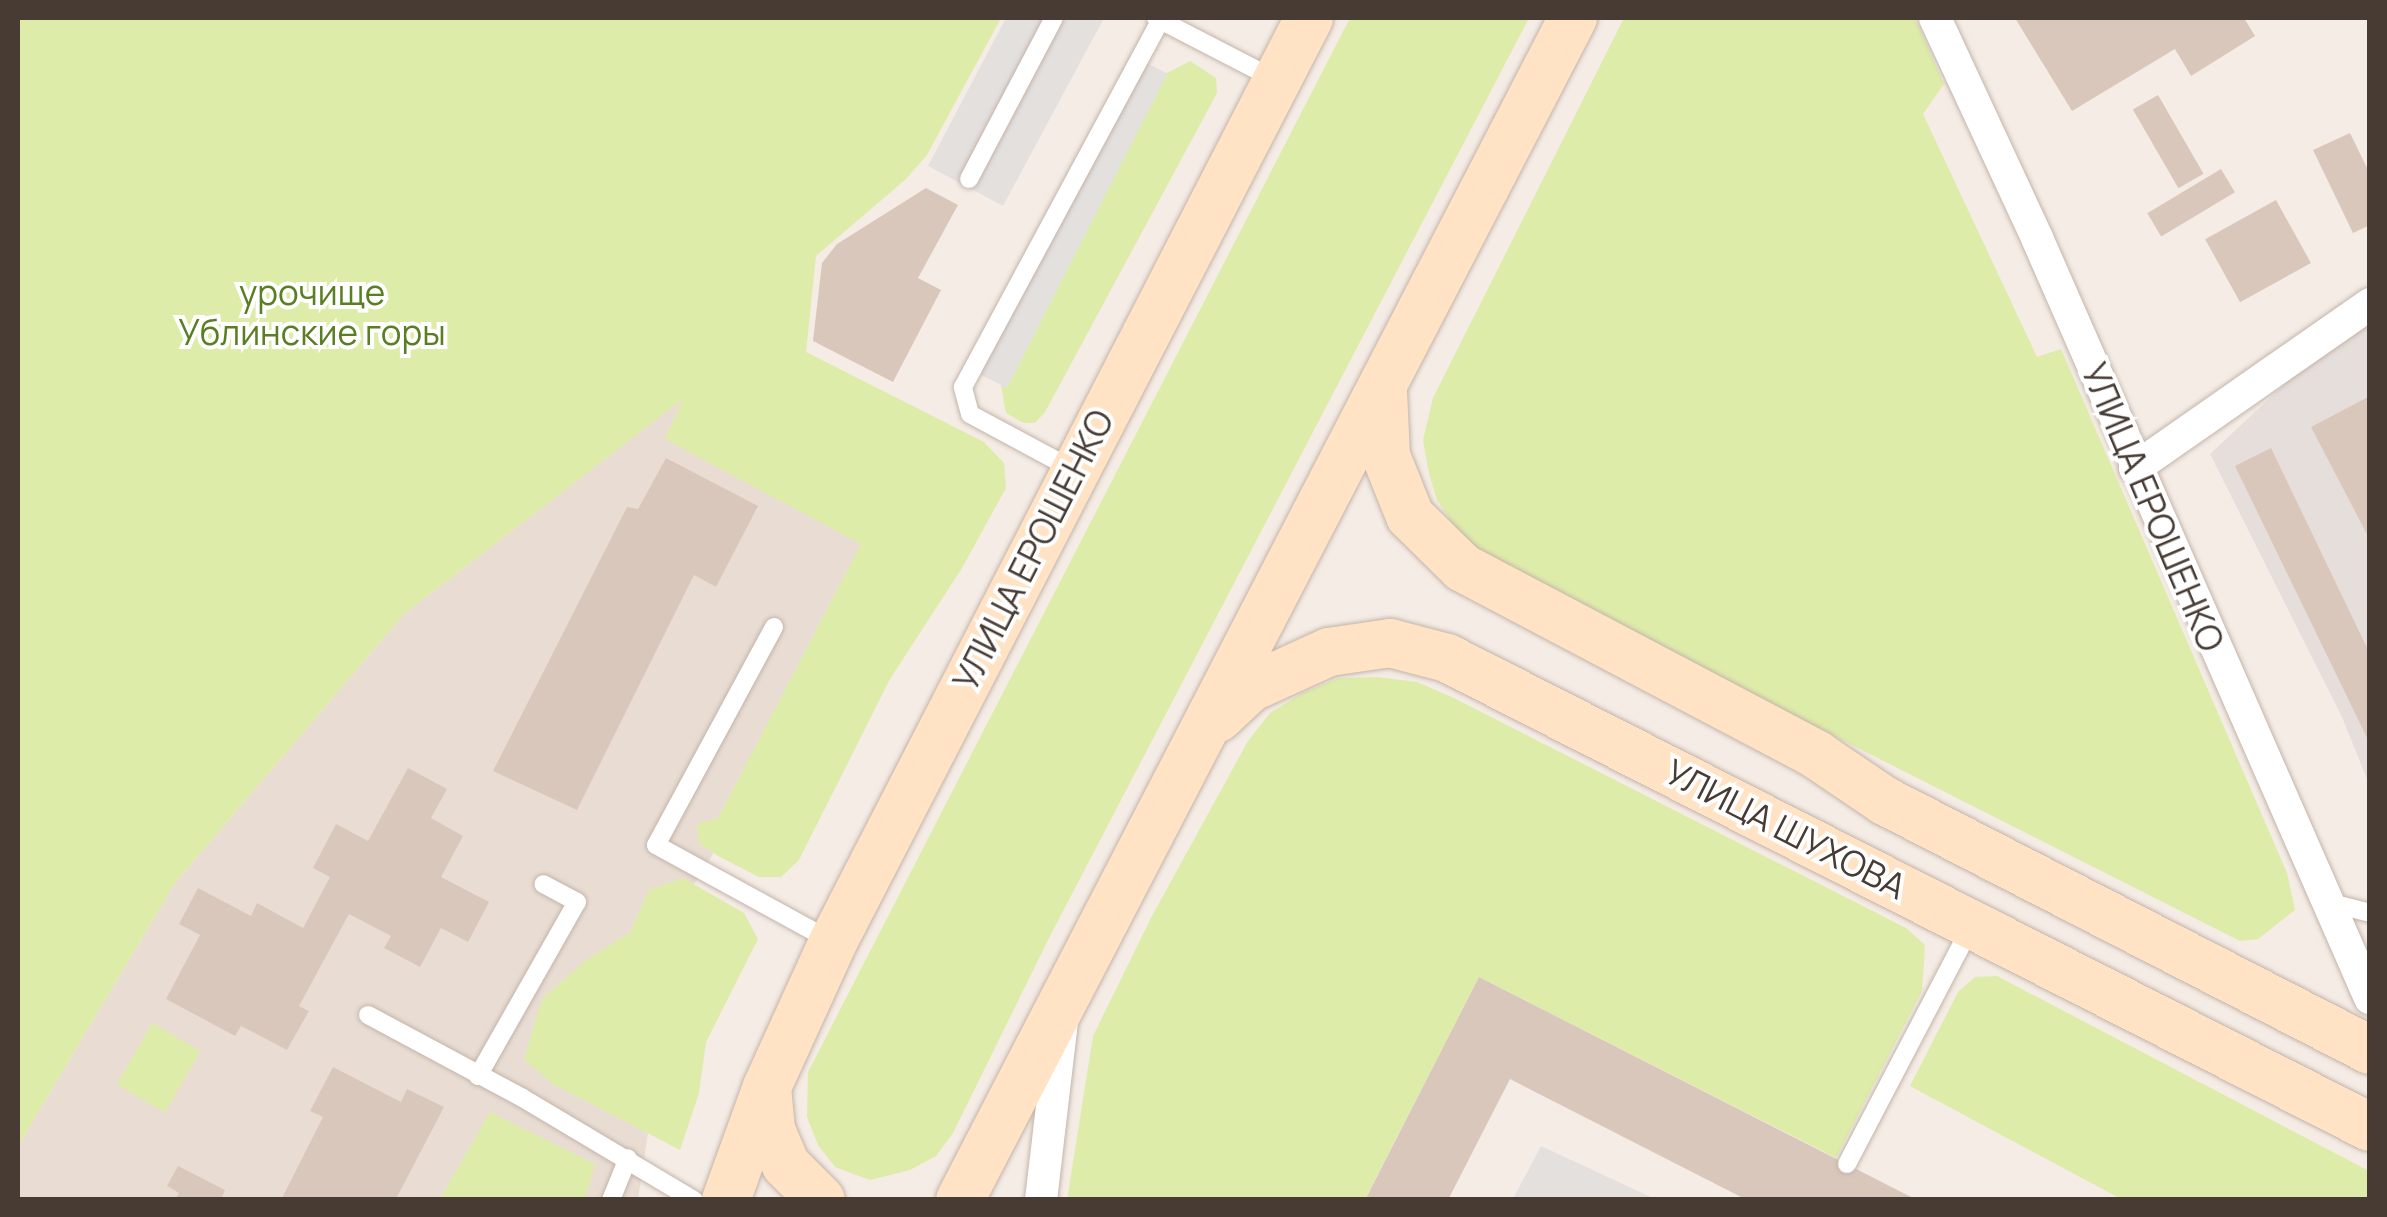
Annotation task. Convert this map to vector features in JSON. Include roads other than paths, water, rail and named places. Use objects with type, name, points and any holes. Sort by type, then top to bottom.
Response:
[{"type":"main road","name":"УЛИЦА ЕРОШЕНКО","points":[[726,1200],[767,1087],[833,942],[1309,18]]},
{"type":"main road","points":[[933,1200],[969,1180],[1573,18]]},
{"type":"main road","name":"УЛИЦА ШУХОВА","points":[[1383,388],[1386,456],[1410,516],[1463,568],[1817,755],[1902,810],[2370,1050]]},
{"type":"main road","name":"УЛИЦА ШУХОВА","points":[[1200,734],[1250,688],[1329,652],[1390,643],[1447,658],[2370,1127]]},
{"type":"main road","points":[[767,1087],[772,1130],[786,1165],[821,1200]]},
{"type":"street","name":"УЛИЦА ЕРОШЕНКО","points":[[1935,18],[2038,238],[2135,468],[2370,998]]},
{"type":"street","points":[[2135,468],[2370,304]]},
{"type":"street","points":[[1041,1200],[1066,989]]},
{"type":"lane","points":[[969,179],[1054,18]]},
{"type":"lane","points":[[1074,470],[970,414],[963,388],[1158,19],[1277,80]]},
{"type":"lane","points":[[774,627],[656,846],[833,942]]},
{"type":"lane","points":[[478,1076],[576,902],[543,884]]},
{"type":"lane","points":[[2326,902],[2370,914]]},
{"type":"lane","points":[[1847,1164],[1972,925]]},
{"type":"lane","points":[[368,1015],[628,1158],[694,1200]]},
{"type":"lane","points":[[611,1200],[628,1158]]},
{"type":"park label","name":"урочище Ублинские горы","points":[[312,312]]}]
